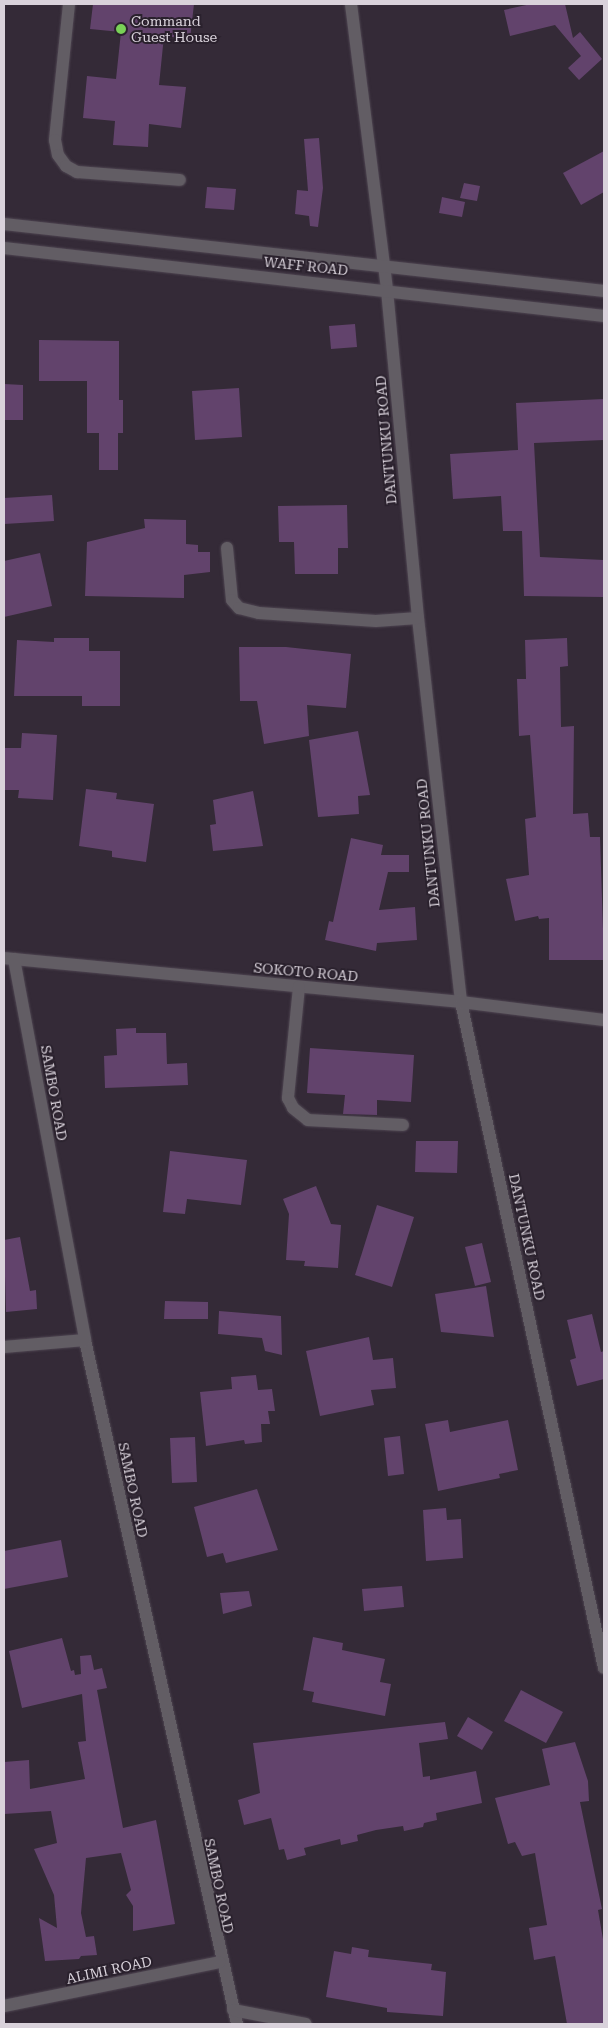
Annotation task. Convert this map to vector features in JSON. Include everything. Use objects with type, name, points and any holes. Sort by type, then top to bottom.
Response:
[{"type":"street","points":[[69,4],[55,140],[58,154],[66,166],[77,172],[180,180]]},
{"type":"street","name":"DANTUNKU ROAD","points":[[351,4],[387,290],[418,618],[461,1002],[604,1668]]},
{"type":"street","name":"WAFF ROAD","points":[[4,224],[384,264],[604,291]]},
{"type":"street","name":"WAFF ROAD","points":[[4,248],[604,316]]},
{"type":"street","points":[[227,548],[232,600],[239,608],[259,613],[376,621],[418,618]]},
{"type":"street","name":"SOKOTO ROAD","points":[[9,958],[461,1002],[604,1020]]},
{"type":"street","name":"SAMBO ROAD","points":[[9,958],[85,1340],[220,1962],[236,2024]]},
{"type":"street","points":[[299,986],[288,1098],[293,1108],[308,1120],[403,1126]]},
{"type":"street","points":[[4,1347],[85,1340]]},
{"type":"street","name":"ALIMI ROAD","points":[[4,2006],[220,1962]]},
{"type":"street","points":[[233,2010],[306,2024]]},
{"type":"building","points":[[93,4],[194,4],[190,39],[164,36],[159,85],[186,87],[181,128],[149,124],[148,147],[113,145],[115,121],[83,118],[87,76],[116,79],[121,32],[90,29]]},
{"type":"building","points":[[531,4],[565,4],[573,38],[580,32],[602,59],[579,80],[568,68],[581,56],[555,25],[510,36],[504,10]]},
{"type":"building","points":[[319,138],[323,188],[318,227],[310,226],[309,216],[295,214],[297,190],[308,191],[304,139]]},
{"type":"building","points":[[604,151],[604,192],[581,205],[563,173]]},
{"type":"building","points":[[464,183],[480,186],[477,201],[460,198]]},
{"type":"building","points":[[207,187],[236,189],[234,210],[205,208]]},
{"type":"building","points":[[442,197],[465,202],[462,217],[439,213]]},
{"type":"building","points":[[355,324],[357,347],[331,349],[329,326]]},
{"type":"building","points":[[39,340],[119,341],[119,400],[123,400],[123,433],[118,433],[118,470],[99,470],[99,433],[87,433],[87,381],[39,381]]},
{"type":"building","points":[[4,384],[23,385],[23,420],[4,420]]},
{"type":"building","points":[[239,388],[242,437],[195,440],[192,391]]},
{"type":"building","points":[[604,399],[604,440],[534,443],[540,557],[604,560],[604,597],[524,596],[522,531],[503,531],[501,496],[453,499],[450,454],[518,450],[516,403]]},
{"type":"building","points":[[52,495],[54,521],[4,524],[4,498]]},
{"type":"building","points":[[347,505],[348,548],[338,548],[338,574],[295,574],[294,542],[279,542],[278,506]]},
{"type":"building","points":[[144,519],[186,520],[186,544],[198,545],[198,552],[210,552],[210,572],[184,575],[184,598],[85,596],[87,542],[145,528]]},
{"type":"building","points":[[40,553],[52,606],[4,617],[4,561]]},
{"type":"building","points":[[54,638],[89,638],[89,651],[120,651],[120,706],[82,706],[82,696],[14,696],[17,640],[54,642]]},
{"type":"building","points":[[567,638],[568,666],[560,667],[561,727],[574,726],[573,814],[588,813],[590,837],[600,837],[604,960],[549,960],[549,918],[539,919],[538,916],[515,921],[506,879],[529,875],[525,819],[536,817],[530,735],[519,736],[517,679],[526,679],[525,640]]},
{"type":"building","points":[[239,647],[286,647],[351,654],[346,708],[307,705],[309,736],[264,744],[257,701],[240,701]]},
{"type":"building","points":[[358,731],[370,795],[358,796],[359,814],[318,817],[309,740]]},
{"type":"building","points":[[22,733],[57,735],[53,800],[18,798],[19,790],[4,790],[4,748],[21,748]]},
{"type":"building","points":[[86,789],[117,793],[116,799],[154,804],[146,862],[112,857],[112,851],[79,846]]},
{"type":"building","points":[[253,791],[263,846],[213,851],[210,825],[216,824],[213,800]]},
{"type":"building","points":[[351,838],[383,845],[381,855],[409,855],[409,872],[388,872],[379,910],[415,907],[417,940],[377,943],[376,951],[325,940],[329,921],[333,922]]},
{"type":"building","points":[[136,1028],[136,1033],[166,1033],[167,1064],[187,1063],[188,1085],[105,1088],[104,1056],[117,1055],[116,1029]]},
{"type":"building","points":[[310,1048],[414,1055],[411,1102],[377,1100],[377,1115],[343,1114],[345,1095],[307,1093]]},
{"type":"building","points":[[416,1141],[458,1141],[457,1173],[415,1172]]},
{"type":"building","points":[[170,1151],[247,1160],[241,1205],[187,1199],[185,1214],[163,1212]]},
{"type":"building","points":[[316,1186],[331,1224],[341,1225],[338,1268],[304,1266],[305,1261],[286,1260],[289,1214],[283,1199]]},
{"type":"building","points":[[377,1205],[414,1217],[392,1287],[355,1275]]},
{"type":"building","points":[[20,1237],[30,1291],[36,1290],[37,1309],[6,1312],[4,1240]]},
{"type":"building","points":[[482,1243],[491,1282],[475,1286],[465,1247]]},
{"type":"building","points":[[486,1286],[494,1337],[441,1332],[435,1294]]},
{"type":"building","points":[[165,1301],[208,1302],[208,1319],[164,1319]]},
{"type":"building","points":[[219,1311],[281,1316],[282,1355],[265,1351],[262,1338],[218,1334]]},
{"type":"building","points":[[592,1314],[601,1352],[604,1351],[604,1379],[577,1386],[570,1360],[576,1358],[567,1320]]},
{"type":"building","points":[[369,1337],[373,1360],[393,1358],[396,1388],[371,1390],[374,1405],[320,1416],[306,1351]]},
{"type":"building","points":[[256,1375],[258,1390],[272,1389],[275,1411],[268,1411],[270,1424],[261,1424],[262,1442],[245,1444],[244,1440],[206,1446],[200,1392],[232,1389],[231,1377]]},
{"type":"building","points":[[448,1420],[450,1432],[508,1420],[518,1470],[499,1474],[500,1478],[438,1491],[425,1424]]},
{"type":"building","points":[[400,1436],[404,1474],[388,1476],[384,1438]]},
{"type":"building","points":[[195,1437],[197,1482],[172,1483],[170,1438]]},
{"type":"building","points":[[257,1489],[278,1550],[226,1563],[223,1553],[207,1557],[194,1507]]},
{"type":"building","points":[[446,1508],[447,1520],[461,1519],[463,1558],[426,1561],[423,1510]]},
{"type":"building","points":[[61,1540],[68,1577],[4,1589],[4,1551]]},
{"type":"building","points":[[402,1586],[404,1607],[364,1611],[362,1589]]},
{"type":"building","points":[[249,1591],[252,1606],[223,1614],[220,1593]]},
{"type":"building","points":[[313,1637],[343,1643],[342,1650],[385,1659],[380,1682],[391,1684],[385,1716],[312,1702],[314,1692],[303,1690]]},
{"type":"building","points":[[62,1638],[71,1671],[74,1670],[75,1675],[81,1674],[80,1656],[91,1655],[94,1670],[102,1668],[107,1688],[97,1690],[123,1828],[156,1820],[175,1924],[133,1931],[133,1906],[126,1895],[131,1890],[121,1853],[86,1858],[81,1913],[86,1937],[94,1936],[97,1955],[81,1956],[79,1959],[45,1961],[39,1918],[57,1928],[54,1895],[34,1849],[57,1843],[51,1811],[4,1814],[4,1762],[29,1760],[30,1789],[85,1779],[78,1742],[86,1741],[82,1694],[22,1708],[9,1651]]},
{"type":"building","points":[[521,1690],[563,1712],[546,1743],[504,1721]]},
{"type":"building","points":[[468,1717],[493,1732],[482,1750],[457,1736]]},
{"type":"building","points":[[445,1722],[448,1739],[419,1743],[423,1777],[430,1776],[430,1780],[476,1771],[482,1803],[436,1813],[437,1820],[424,1823],[423,1827],[404,1831],[403,1826],[376,1830],[357,1835],[358,1841],[341,1845],[340,1839],[304,1848],[306,1855],[287,1860],[284,1849],[279,1850],[271,1818],[244,1825],[238,1800],[260,1793],[253,1743]]},
{"type":"building","points":[[575,1742],[588,1781],[589,1801],[580,1802],[602,1909],[598,1910],[604,1945],[604,2024],[567,2024],[555,1956],[534,1960],[529,1928],[547,1925],[535,1853],[522,1856],[515,1842],[508,1844],[495,1798],[550,1785],[542,1749]]},
{"type":"building","points":[[352,1947],[369,1950],[368,1957],[432,1964],[431,1970],[446,1972],[443,2016],[387,2012],[387,2008],[326,1997],[334,1951],[351,1954]]},
{"type":"place","name":"Command Guest House","points":[[121,29]]}]
